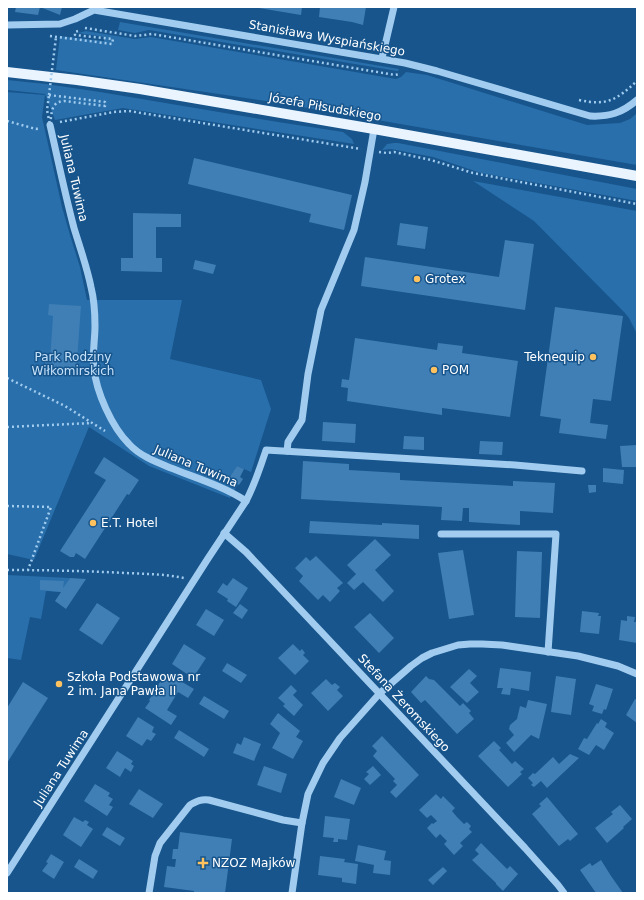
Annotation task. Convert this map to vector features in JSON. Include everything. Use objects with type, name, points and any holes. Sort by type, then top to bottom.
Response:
[{"type":"main road","name":"Józefa Piłsudskiego","points":[[7,72],[140,89],[637,176]]},
{"type":"street","points":[[382,58],[394,7]]},
{"type":"street","name":"Stanisława Wyspiańskiego","points":[[7,26],[60,24],[75,19],[94,8],[405,63],[590,116],[610,116],[628,108],[637,100]]},
{"type":"street","name":"Juliana Tuwima","points":[[7,873],[193,581],[246,501],[230,491],[160,464],[138,452],[122,437],[106,409],[100,395],[94,368],[95,324],[91,288],[68,205],[50,125]]},
{"type":"street","points":[[287,451],[288,442],[302,420],[308,374],[321,310],[354,230],[365,182],[374,129]]},
{"type":"street","points":[[246,501],[253,488],[266,450],[516,465],[582,471]]},
{"type":"street","name":"Stefana Żeromskiego","points":[[224,533],[246,552],[380,693],[525,848],[564,893]]},
{"type":"street","points":[[441,534],[556,534],[548,652]]},
{"type":"street","points":[[292,893],[302,823],[308,794],[323,762],[340,738],[380,693],[422,658],[432,653],[458,645],[502,645],[578,656],[618,666],[637,674]]},
{"type":"street","points":[[149,893],[155,856],[160,843],[190,805],[196,801],[202,799],[209,800],[283,820],[302,823]]},
{"type":"path","points":[[85,28],[135,36],[152,34],[395,75],[400,74],[405,63]]},
{"type":"path","points":[[52,37],[112,44],[113,40],[84,36]]},
{"type":"path","points":[[47,110],[56,37]]},
{"type":"path","points":[[574,99],[602,103],[610,101],[624,93],[637,81]]},
{"type":"path","points":[[49,96],[105,102],[104,106],[60,102],[54,105],[50,125]]},
{"type":"path","points":[[7,121],[36,129],[56,123],[114,112],[129,111],[382,152],[394,152],[431,160],[473,173],[637,204]]},
{"type":"path","points":[[7,378],[65,406],[112,435],[122,437]]},
{"type":"path","points":[[7,427],[92,423]]},
{"type":"path","points":[[7,506],[51,507],[28,570]]},
{"type":"path","points":[[8,570],[82,570],[164,575],[193,581]]},
{"type":"green space","points":[[120,22],[399,69],[397,71],[149,30],[135,33],[118,30]]},
{"type":"green space","points":[[86,31],[135,39],[151,37],[396,79],[401,77],[406,72],[427,75],[587,125],[620,123],[630,119],[637,113],[637,165],[279,103],[56,70],[60,36],[104,41],[104,37],[78,33]]},
{"type":"green space","points":[[7,80],[100,92],[343,132],[352,139],[354,144],[123,108],[55,120],[45,94],[7,90]]},
{"type":"green space","name":"Park Rodziny Wiłkomirskich","points":[[7,92],[45,95],[42,117],[62,207],[80,267],[87,300],[182,300],[170,359],[261,380],[271,409],[251,472],[237,466],[229,478],[238,484],[230,498],[149,466],[89,427],[34,560],[7,554]]},
{"type":"green space","points":[[394,143],[637,189],[637,201],[481,173],[433,157],[391,149],[382,150],[387,144]]},
{"type":"green space","points":[[473,181],[637,211],[637,334],[625,313],[534,221]]},
{"type":"green space","points":[[7,575],[70,578],[61,592],[46,591],[41,619],[30,617],[21,660],[7,658]]},
{"type":"building","points":[[16,7],[40,7],[38,15],[15,12]]},
{"type":"building","points":[[40,7],[62,7],[60,15]]},
{"type":"building","points":[[259,7],[302,7],[301,15]]},
{"type":"building","points":[[320,7],[366,7],[363,25],[319,17]]},
{"type":"building","points":[[194,158],[352,195],[344,230],[309,222],[311,214],[188,184]]},
{"type":"building","points":[[133,213],[181,214],[181,227],[156,227],[156,258],[162,258],[162,272],[121,271],[121,258],[133,258]]},
{"type":"building","points":[[400,223],[428,227],[425,249],[397,245]]},
{"type":"building","points":[[505,240],[534,244],[525,310],[361,286],[365,257],[499,277]]},
{"type":"building","points":[[195,260],[216,265],[213,274],[193,269]]},
{"type":"building","points":[[49,304],[81,306],[76,374],[44,372],[45,361],[50,361],[53,316],[48,315]]},
{"type":"building","name":"Teknequip","points":[[555,307],[623,316],[611,401],[593,399],[590,423],[608,425],[606,439],[559,433],[561,419],[540,416]]},
{"type":"building","name":"POM","points":[[355,338],[437,350],[438,343],[463,346],[462,353],[518,361],[510,417],[442,408],[442,415],[347,401],[348,388],[341,387],[342,379],[349,380]]},
{"type":"building","points":[[323,422],[356,424],[355,443],[322,441]]},
{"type":"building","points":[[404,436],[424,437],[424,450],[403,449]]},
{"type":"building","points":[[480,441],[503,442],[502,455],[479,454]]},
{"type":"building","points":[[637,445],[637,467],[622,467],[620,446]]},
{"type":"building","name":"E.T. Hotel","points":[[104,457],[139,480],[129,495],[127,494],[85,559],[76,553],[74,557],[70,557],[60,551],[106,480],[94,473]]},
{"type":"building","points":[[303,461],[349,464],[349,470],[400,473],[400,480],[513,486],[513,481],[555,483],[553,513],[520,511],[520,525],[469,522],[469,508],[463,508],[462,521],[441,520],[442,507],[301,499]]},
{"type":"building","points":[[237,466],[244,469],[240,477],[243,479],[239,485],[229,478]]},
{"type":"building","points":[[603,468],[624,470],[623,484],[603,482]]},
{"type":"building","points":[[588,485],[596,485],[596,492],[589,493]]},
{"type":"building","points":[[310,521],[382,525],[382,523],[419,525],[419,539],[309,533]]},
{"type":"building","points":[[375,539],[391,555],[375,570],[394,591],[383,602],[363,582],[354,590],[347,583],[356,574],[347,565]]},
{"type":"building","points":[[463,550],[474,615],[449,619],[438,553]]},
{"type":"building","points":[[517,551],[542,552],[540,618],[515,617]]},
{"type":"building","points":[[316,556],[343,583],[337,588],[340,591],[330,602],[323,595],[318,600],[299,581],[303,576],[295,568],[306,557],[310,561]]},
{"type":"building","points":[[70,578],[86,579],[66,609],[55,601],[61,592],[40,590],[40,580],[64,581],[63,588]]},
{"type":"building","points":[[233,578],[248,588],[236,607],[227,601],[228,599],[217,592],[223,583],[227,586]]},
{"type":"building","points":[[97,603],[120,618],[102,645],[79,630]]},
{"type":"building","points":[[240,604],[248,610],[242,619],[233,613]]},
{"type":"building","points":[[206,609],[224,620],[214,636],[196,625]]},
{"type":"building","points":[[582,611],[599,613],[598,616],[601,616],[599,634],[580,632]]},
{"type":"building","points":[[370,613],[394,638],[379,653],[354,627]]},
{"type":"building","points":[[627,616],[635,617],[634,622],[637,622],[637,643],[619,640],[621,620],[627,621]]},
{"type":"building","points":[[184,644],[206,658],[193,678],[172,664]]},
{"type":"building","points":[[293,644],[300,651],[302,649],[305,653],[303,655],[309,661],[295,675],[278,658]]},
{"type":"building","points":[[227,663],[247,675],[241,683],[222,671]]},
{"type":"building","points":[[500,668],[531,672],[529,691],[511,688],[510,695],[501,694],[503,688],[497,688]]},
{"type":"building","points":[[469,669],[477,676],[470,683],[479,692],[467,703],[450,687]]},
{"type":"building","points":[[167,673],[194,689],[188,698],[178,692],[167,710],[177,716],[171,725],[145,708]]},
{"type":"building","points":[[426,676],[429,679],[434,680],[460,706],[463,703],[471,711],[469,713],[474,719],[457,734],[425,700],[421,703],[411,692]]},
{"type":"building","points":[[556,676],[576,679],[571,715],[551,712]]},
{"type":"building","points":[[326,679],[332,685],[335,683],[340,687],[337,690],[343,696],[328,711],[311,693]]},
{"type":"building","points":[[23,682],[48,698],[7,763],[7,708]]},
{"type":"building","points":[[596,684],[613,689],[606,710],[604,709],[602,714],[592,711],[594,706],[589,704]]},
{"type":"building","points":[[291,685],[297,691],[293,695],[303,705],[294,716],[283,706],[285,704],[278,698]]},
{"type":"building","points":[[204,696],[229,711],[224,719],[199,704]]},
{"type":"building","points":[[635,699],[637,700],[637,723],[626,715]]},
{"type":"building","points":[[528,700],[547,704],[539,739],[531,735],[514,752],[506,743],[514,735],[509,729],[510,725],[517,719],[520,706],[526,708]]},
{"type":"building","points":[[278,713],[300,731],[296,737],[303,741],[293,759],[272,748],[280,733],[270,724]]},
{"type":"building","points":[[138,717],[154,727],[152,732],[156,734],[151,741],[147,739],[142,746],[126,736]]},
{"type":"building","points":[[601,719],[607,723],[605,727],[614,733],[604,750],[596,745],[589,755],[578,749],[584,738],[587,739]]},
{"type":"building","points":[[179,730],[209,749],[204,757],[174,738]]},
{"type":"building","points":[[382,736],[419,775],[396,798],[390,792],[397,785],[393,781],[395,779],[373,756],[377,751],[372,746]]},
{"type":"building","points":[[244,737],[261,744],[254,761],[233,753],[237,743],[241,745]]},
{"type":"building","points":[[494,741],[501,748],[499,750],[512,764],[515,761],[524,769],[520,772],[522,774],[508,787],[478,756]]},
{"type":"building","points":[[117,751],[133,761],[131,764],[134,766],[131,772],[125,768],[120,777],[106,768]]},
{"type":"building","points":[[570,754],[579,758],[547,788],[541,781],[534,787],[531,785],[533,783],[528,778],[533,773],[535,774],[553,757],[559,764]]},
{"type":"building","points":[[264,766],[287,774],[281,793],[257,785]]},
{"type":"building","points":[[373,766],[381,775],[370,785],[364,779],[369,774],[366,772]]},
{"type":"building","points":[[341,779],[361,788],[354,805],[334,797]]},
{"type":"building","points":[[95,784],[110,793],[108,796],[113,799],[109,805],[113,807],[107,816],[84,801]]},
{"type":"building","points":[[139,789],[163,804],[153,818],[129,804]]},
{"type":"building","points":[[436,794],[441,799],[443,796],[455,808],[452,811],[464,824],[467,822],[471,826],[469,829],[472,832],[460,843],[463,846],[454,855],[444,844],[447,841],[440,834],[436,838],[427,828],[432,823],[433,824],[437,821],[431,815],[427,818],[419,810]]},
{"type":"building","points":[[547,797],[578,834],[570,841],[568,839],[559,846],[532,814],[541,806],[539,804]]},
{"type":"building","points":[[620,805],[632,819],[607,843],[595,828],[613,814],[611,812]]},
{"type":"building","points":[[325,816],[350,819],[347,840],[338,839],[338,842],[333,842],[334,838],[323,837]]},
{"type":"building","points":[[74,817],[83,822],[85,820],[89,822],[87,825],[93,829],[81,847],[63,835]]},
{"type":"building","points":[[107,827],[125,838],[120,846],[102,835]]},
{"type":"building","name":"NZOZ Majków","points":[[180,832],[232,839],[225,893],[194,893],[194,891],[164,887],[167,866],[175,867],[176,859],[172,859],[173,849],[178,849]]},
{"type":"building","points":[[481,843],[507,869],[510,866],[518,874],[503,891],[472,860],[479,854],[475,850]]},
{"type":"building","points":[[358,845],[386,851],[384,860],[391,861],[390,875],[373,873],[374,865],[355,861]]},
{"type":"building","points":[[51,854],[64,862],[54,879],[42,871],[48,863],[46,862]]},
{"type":"building","points":[[320,856],[345,859],[344,862],[358,864],[356,884],[342,882],[342,878],[318,875]]},
{"type":"building","points":[[79,859],[98,871],[93,879],[74,867]]},
{"type":"building","points":[[601,860],[623,893],[596,893],[580,870],[590,863],[592,866]]},
{"type":"building","points":[[443,867],[447,871],[433,885],[428,880]]},
{"type":"place","name":"Grotex","points":[[417,279]]},
{"type":"place","name":"Teknequip","points":[[593,357]]},
{"type":"place","name":"POM","points":[[434,370]]},
{"type":"place","name":"E.T. Hotel","points":[[93,523]]},
{"type":"place","name":"Szkoła Podstawowa nr 2 im. Jana Pawła II","points":[[59,684]]},
{"type":"place","name":"NZOZ Majków","points":[[203,863]]}]
